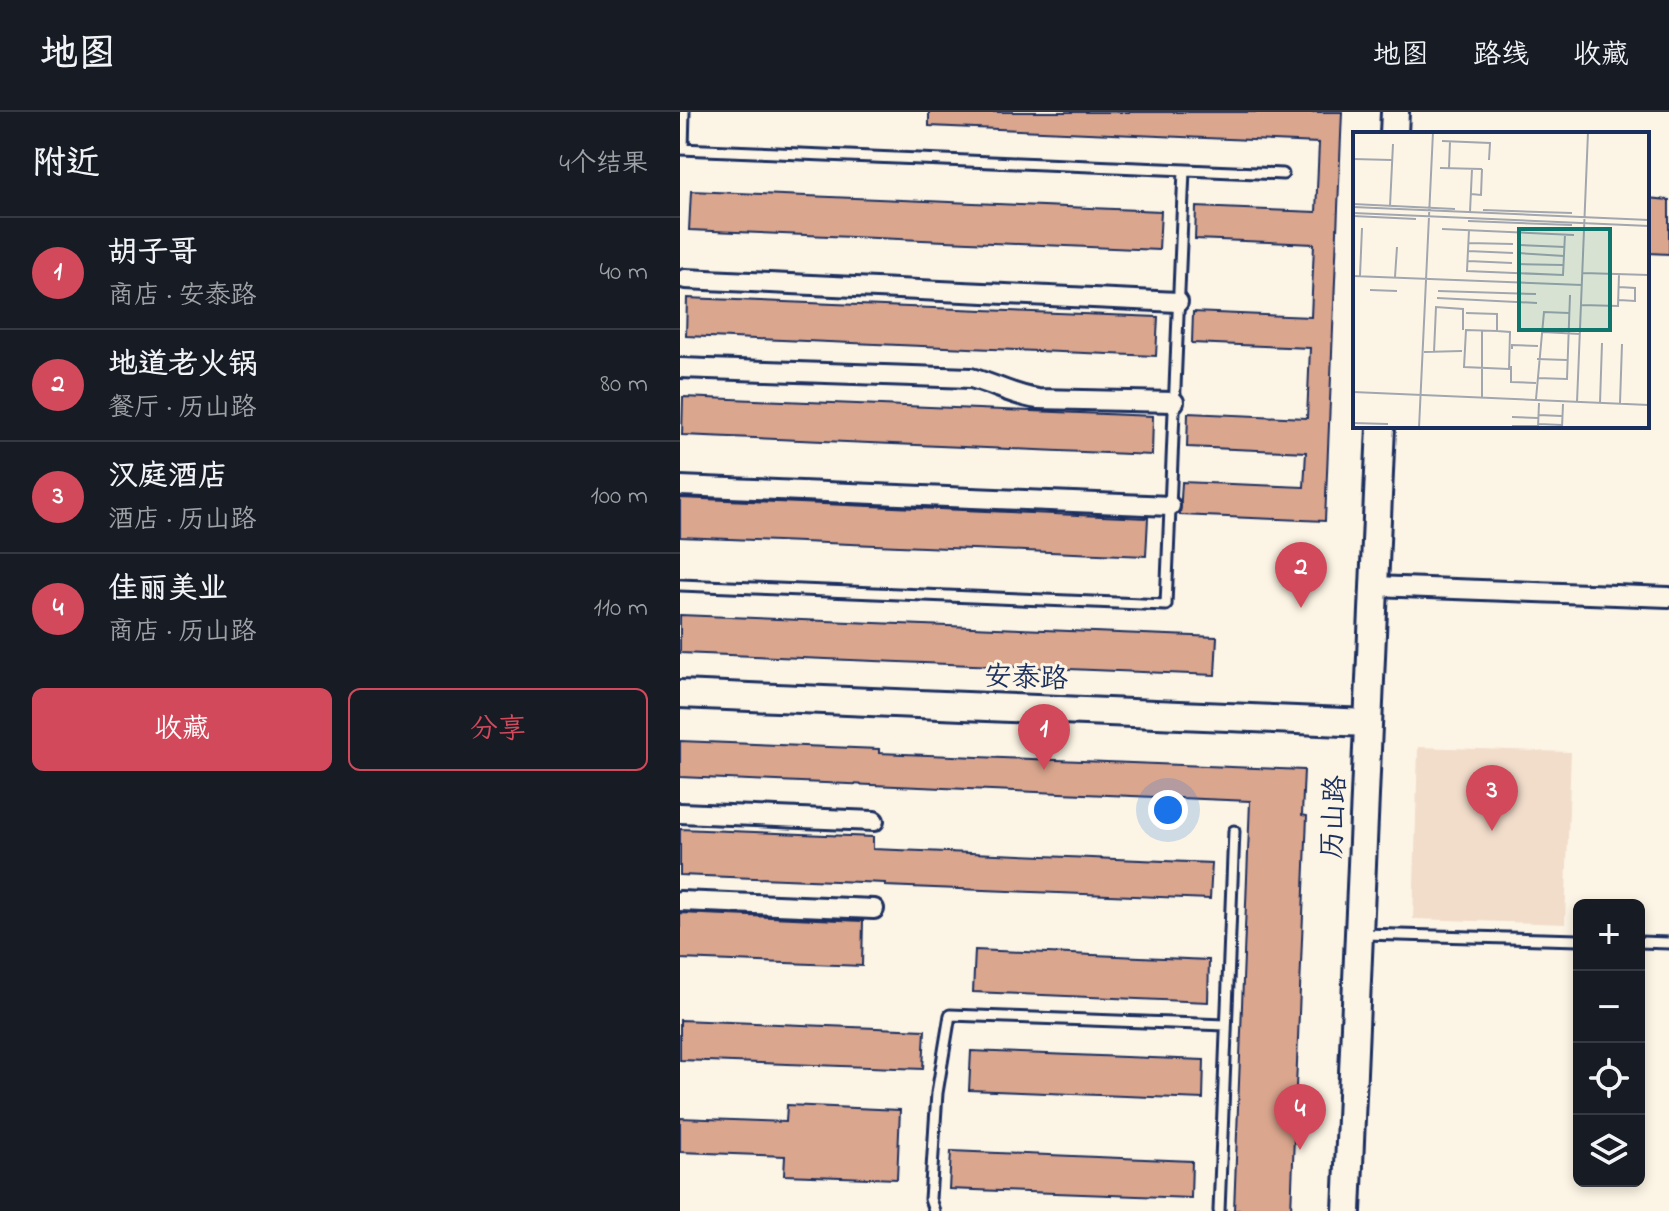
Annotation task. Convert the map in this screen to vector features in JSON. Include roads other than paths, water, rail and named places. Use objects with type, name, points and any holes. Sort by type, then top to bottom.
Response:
[{"type":"street","points":[[1394,132],[1395,112]]},
{"type":"street","points":[[685,279],[1178,302]]},
{"type":"street","points":[[680,368],[971,378],[1019,396],[1038,399],[1174,402]]},
{"type":"street","name":"历山路","points":[[1347,1211],[1381,428]]},
{"type":"street","points":[[680,486],[1170,506]]},
{"type":"street","points":[[1374,586],[1669,597]]},
{"type":"street","name":"安泰路","points":[[680,694],[1368,723]]},
{"type":"street","points":[[680,813],[874,821]]},
{"type":"street","points":[[680,901],[874,909]]},
{"type":"lane","points":[[684,112],[681,149],[1283,174]]},
{"type":"lane","points":[[680,585],[1166,605],[1184,170]]},
{"type":"lane","points":[[1219,1211],[1234,831]]},
{"type":"lane","points":[[1359,934],[1573,940]]},
{"type":"lane","points":[[1645,942],[1669,943]]},
{"type":"lane","points":[[934,1211],[930,1199],[937,1093],[950,1015],[1226,1025]]},
{"type":"place","name":"地道老火锅","points":[[1301,608]]},
{"type":"place","name":"胡子哥","points":[[1044,770]]},
{"type":"place","name":"汉庭酒店","points":[[1492,831]]},
{"type":"place","name":"佳丽美业","points":[[1300,1150]]}]
